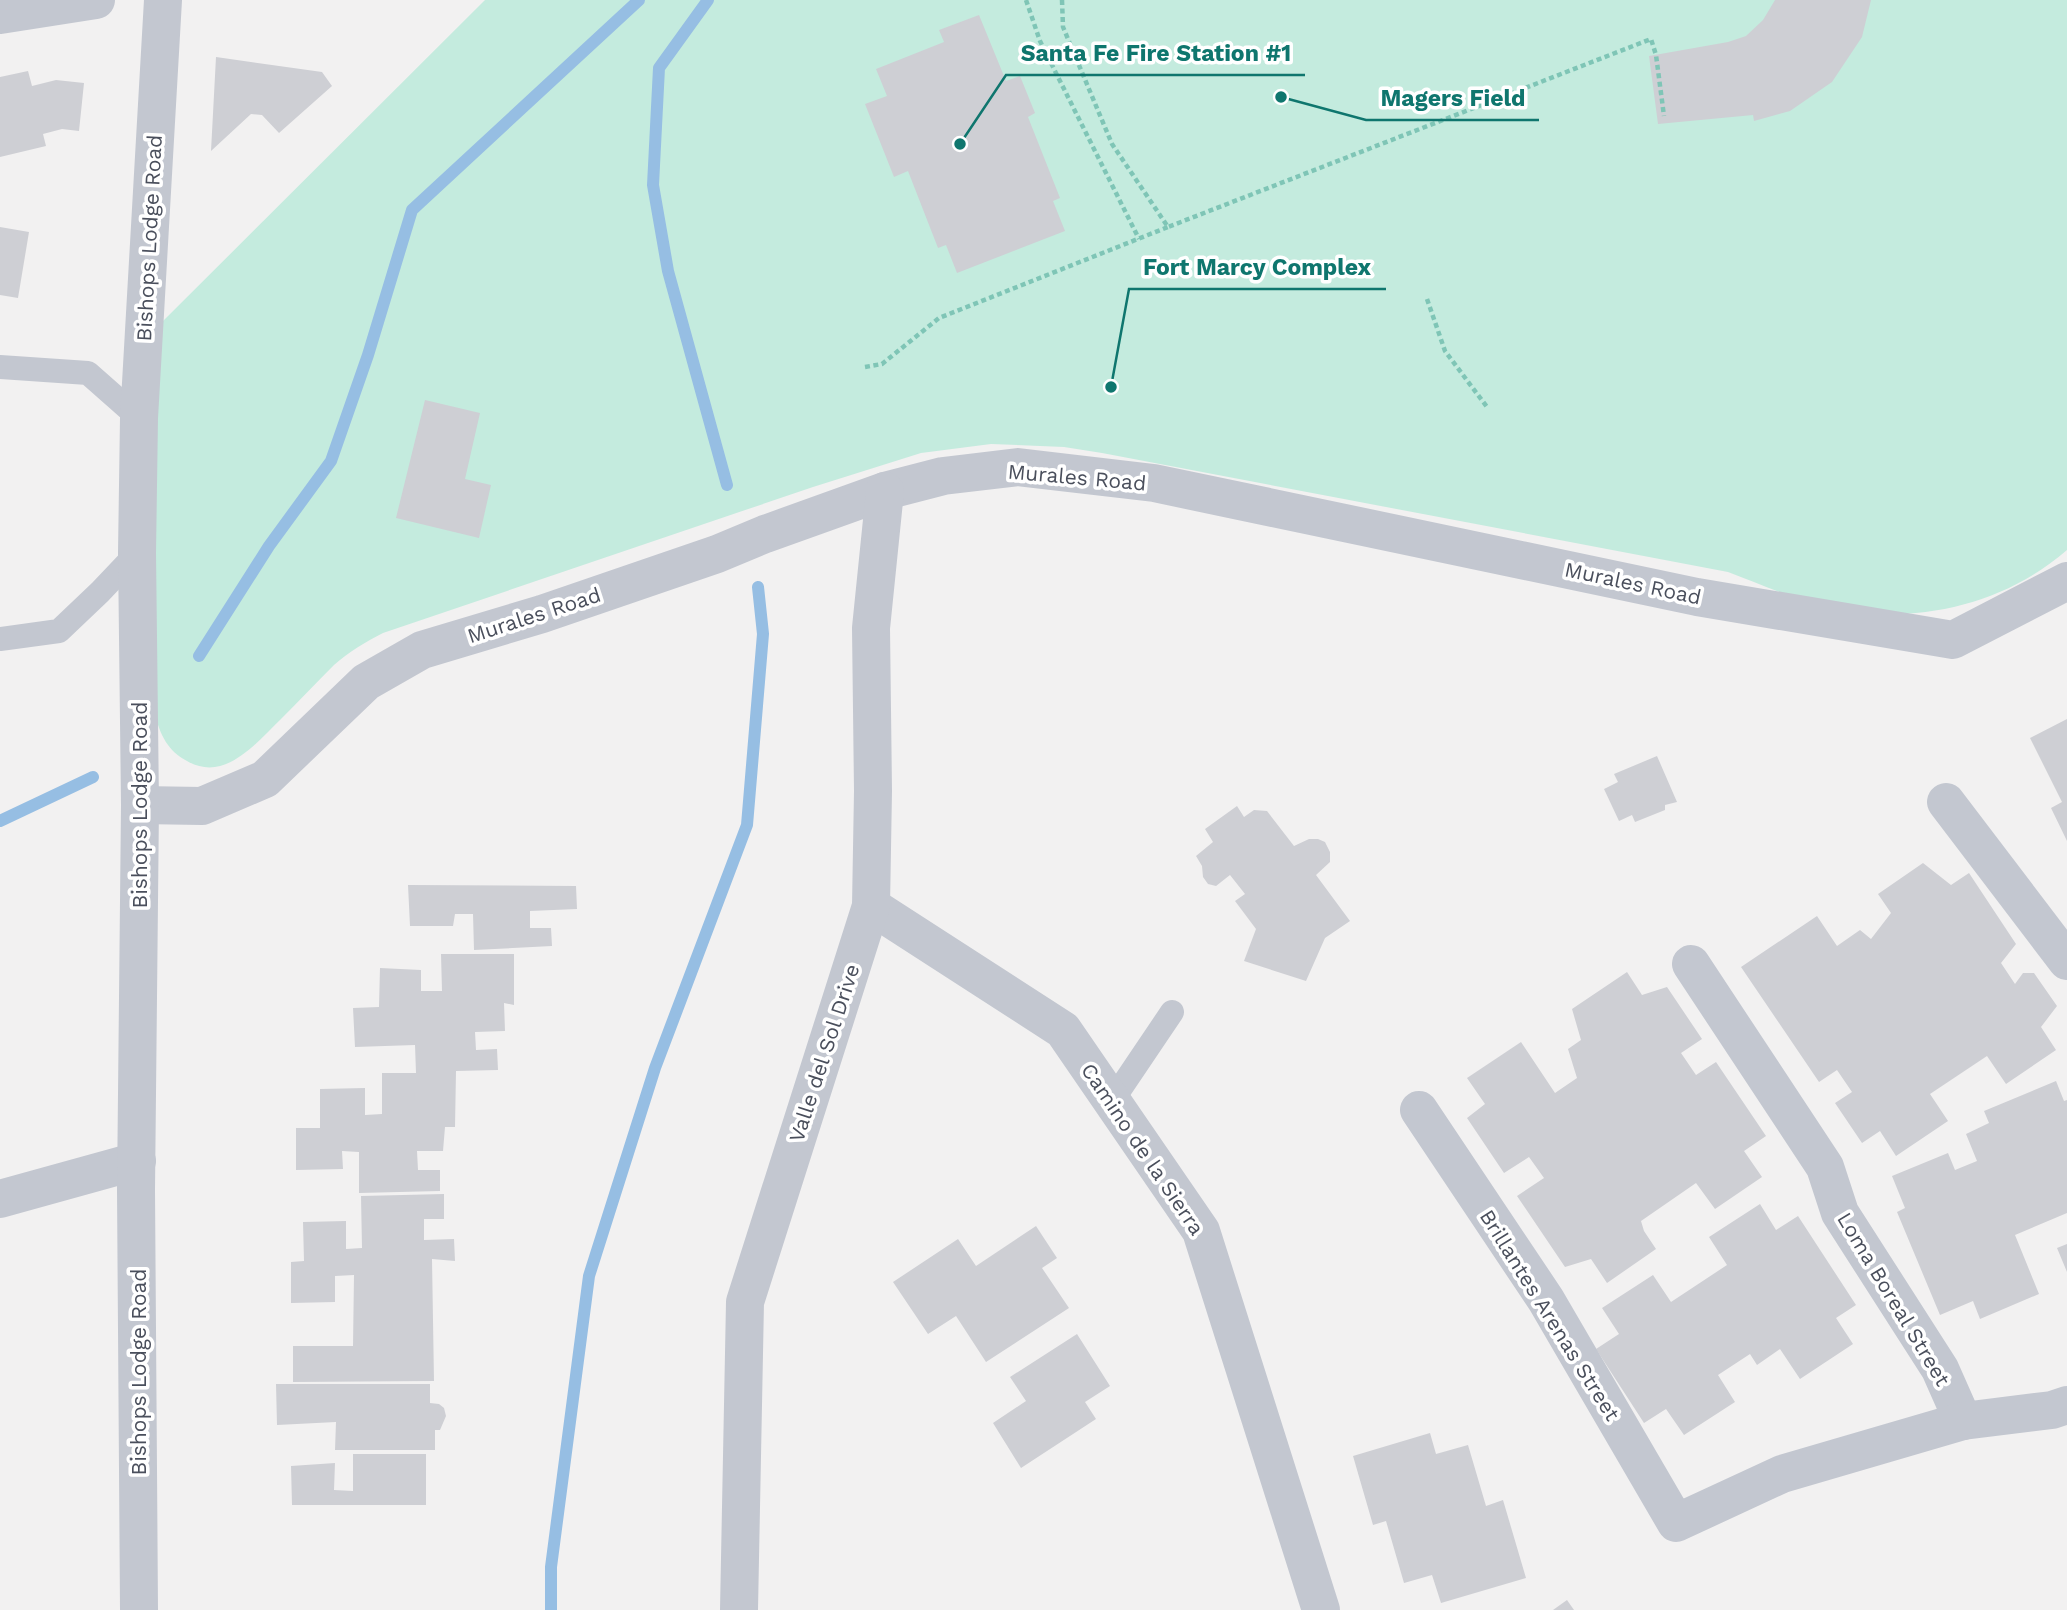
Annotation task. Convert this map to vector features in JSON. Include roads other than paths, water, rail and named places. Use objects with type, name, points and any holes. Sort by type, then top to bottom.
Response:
[{"type":"street","points":[[0,15],[96,0]]},
{"type":"street","name":"Bishops Lodge Road","points":[[139,1610],[139,418],[163,0]]},
{"type":"street","name":"Murales Road","points":[[140,805],[202,806],[265,779],[366,682],[422,650],[542,614],[717,554],[885,491],[943,476],[1018,467],[1154,483],[1697,597],[1953,640],[2067,581]]},
{"type":"street","name":"Valle del Sol Drive","points":[[739,1610],[745,1301],[871,906],[871,628],[885,491]]},
{"type":"street","points":[[1946,802],[2067,961]]},
{"type":"street","name":"Camino de la Sierra","points":[[871,906],[1063,1030],[1201,1231],[1321,1610]]},
{"type":"street","name":"Loma Boreal Street","points":[[1691,964],[1825,1167],[1840,1213],[1940,1369],[1963,1421]]},
{"type":"street","name":"Brillantes Arenas Street","points":[[1419,1110],[1546,1300],[1676,1523],[1783,1474],[1963,1421]]},
{"type":"street","points":[[0,1199],[137,1161]]},
{"type":"street","points":[[1963,1421],[2052,1410],[2067,1405]]},
{"type":"lane","points":[[0,367],[88,373],[139,418]]},
{"type":"lane","points":[[0,639],[59,631],[137,553]]},
{"type":"lane","points":[[1112,1101],[1171,1012]]},
{"type":"waterway","points":[[199,656],[269,546],[331,461],[368,355],[412,210],[639,0]]},
{"type":"waterway","points":[[708,0],[659,68],[653,185],[668,271],[727,485]]},
{"type":"waterway","points":[[551,1610],[551,1567],[589,1276],[655,1068],[747,825],[763,634],[758,587]]},
{"type":"waterway","points":[[0,821],[93,777]]},
{"type":"place","name":"Magers Field","points":[[1281,97]]},
{"type":"place","name":"Santa Fe Fire Station #1","points":[[960,144]]},
{"type":"place","name":"Fort Marcy Complex","points":[[1111,387]]}]
